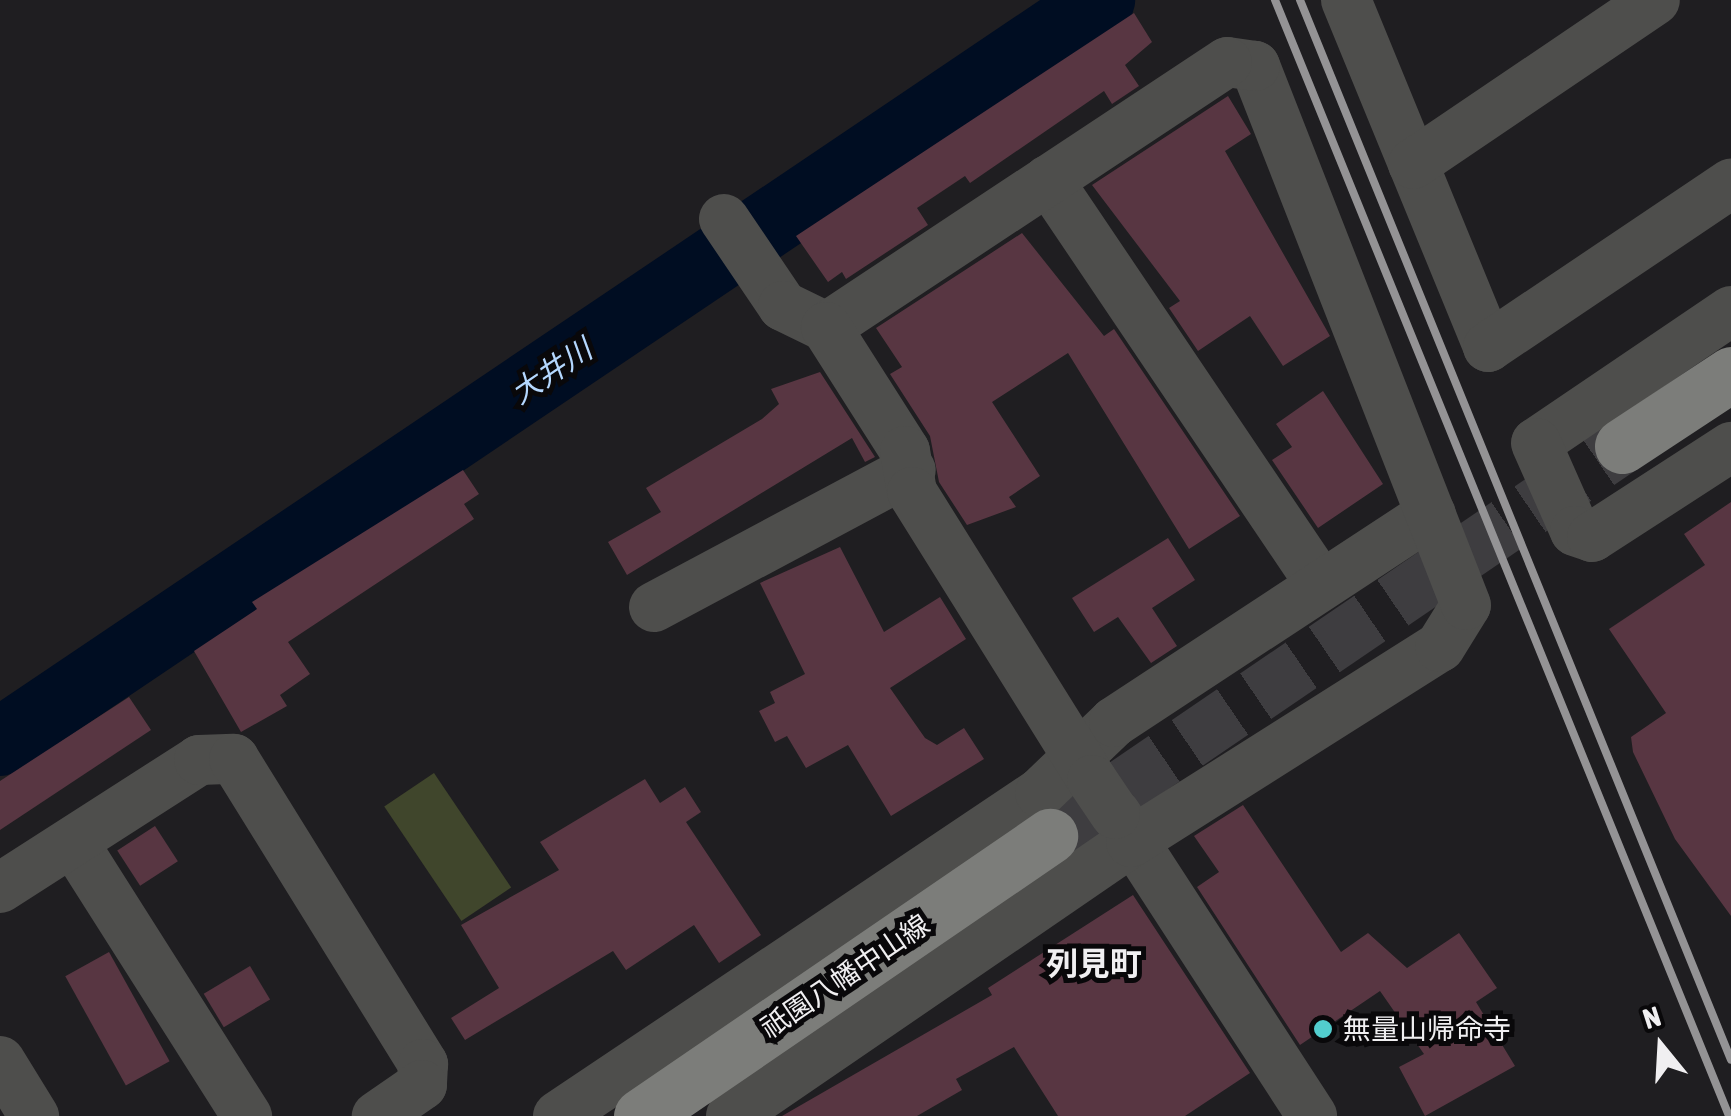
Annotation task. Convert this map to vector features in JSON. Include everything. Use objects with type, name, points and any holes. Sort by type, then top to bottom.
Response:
[{"type":"main road","points":[[1622,446],[1731,374]]},
{"type":"main road","name":"祇園八幡中山線","points":[[641,1116],[1050,836]]},
{"type":"street","points":[[1346,0],[1488,347],[1731,184]]},
{"type":"street","points":[[1413,164],[1655,0]]},
{"type":"street","points":[[558,1116],[1040,792],[1104,798],[1440,647],[1466,605],[1255,66],[1227,62],[826,327]]},
{"type":"street","points":[[1048,180],[1321,584]]},
{"type":"street","points":[[734,234],[783,306],[826,327],[911,470],[912,492],[1104,798],[1312,1116]]},
{"type":"street","points":[[1731,311],[1536,443],[1575,530],[1592,537],[1731,446]]},
{"type":"street","points":[[654,607],[911,470]]},
{"type":"street","points":[[731,1116],[1104,798],[1321,584],[1431,514]]},
{"type":"street","points":[[0,888],[199,760],[234,759],[421,1058],[422,1085],[377,1116]]},
{"type":"street","points":[[73,842],[248,1116]]},
{"type":"street","points":[[0,1061],[34,1116]]},
{"type":"green space","points":[[434,773],[511,887],[461,921],[384,807]]},
{"type":"building","points":[[1134,13],[1152,42],[1125,65],[1139,86],[1112,104],[1104,91],[970,183],[965,176],[917,208],[928,225],[846,279],[842,272],[828,282],[796,236]]},
{"type":"building","points":[[1228,96],[1251,134],[1225,151],[1330,336],[1283,366],[1250,316],[1198,351],[1169,308],[1180,301],[1092,185]]},
{"type":"building","points":[[1022,233],[1104,336],[1114,329],[1240,516],[1189,549],[1068,353],[992,402],[1040,476],[1009,497],[1016,507],[967,525],[939,482],[930,436],[890,374],[902,367],[876,328]]},
{"type":"building","points":[[820,372],[875,457],[865,462],[852,438],[627,575],[608,542],[661,512],[646,488],[762,419],[779,404],[771,389]]},
{"type":"building","points":[[1323,391],[1383,484],[1318,528],[1272,460],[1292,447],[1276,424]]},
{"type":"building","points":[[463,470],[479,494],[464,504],[474,519],[288,642],[310,674],[280,695],[287,706],[241,732],[194,651],[257,609],[252,602]]},
{"type":"building","points":[[1731,502],[1731,916],[1675,839],[1633,752],[1631,737],[1666,713],[1609,629],[1705,565],[1684,534]]},
{"type":"building","points":[[1168,538],[1195,580],[1152,608],[1177,646],[1151,663],[1118,617],[1094,632],[1072,598]]},
{"type":"building","points":[[840,547],[884,632],[940,597],[966,639],[890,688],[925,738],[937,745],[964,728],[984,759],[891,816],[848,745],[806,768],[787,736],[775,742],[759,711],[775,703],[770,692],[805,674],[760,583]]},
{"type":"building","points":[[129,697],[151,730],[0,830],[0,781]]},
{"type":"building","points":[[645,779],[660,803],[685,787],[701,812],[686,822],[761,935],[719,963],[694,925],[626,970],[613,951],[465,1040],[451,1018],[499,988],[461,925],[559,870],[540,842]]},
{"type":"building","points":[[1243,805],[1341,952],[1368,933],[1407,968],[1459,933],[1497,988],[1476,1002],[1515,1066],[1425,1116],[1399,1067],[1424,1054],[1380,991],[1300,1045],[1197,887],[1219,872],[1194,836]]},
{"type":"building","points":[[155,826],[178,861],[140,886],[117,851]]},
{"type":"building","points":[[1133,895],[1250,1073],[1185,1116],[1058,1116],[1014,1047],[956,1079],[962,1090],[917,1116],[782,1116],[992,995],[988,988]]},
{"type":"building","points":[[109,952],[170,1061],[126,1086],[65,976]]},
{"type":"building","points":[[250,966],[270,999],[224,1027],[204,994]]},
{"type":"waterway","name":"大井川","points":[[0,742],[1101,0]]},
{"type":"tunnel","points":[[1050,836],[1622,446]]},
{"type":"railway","points":[[1275,0],[1729,1116]]},
{"type":"railway","points":[[1300,0],[1731,1060]]},
{"type":"place","name":"無量山帰命寺","points":[[1323,1029]]},
{"type":"district","name":"列見町","points":[[1094,964]]}]
